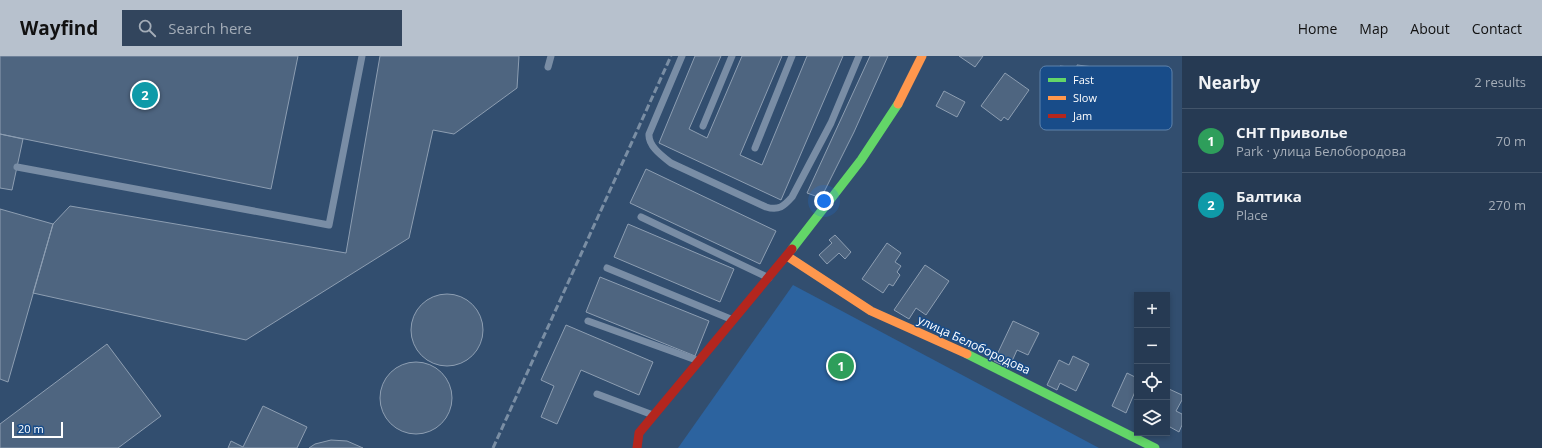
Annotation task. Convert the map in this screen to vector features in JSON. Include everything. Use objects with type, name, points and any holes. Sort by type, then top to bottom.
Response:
[{"type":"street","points":[[637,448],[639,433],[734,321],[865,156],[891,117],[912,80],[922,56]]},
{"type":"street","name":"улица Белобородова","points":[[787,256],[871,311],[973,357],[1155,448]]},
{"type":"lane","points":[[17,167],[329,225],[362,56]]},
{"type":"lane","points":[[548,67],[551,56]]},
{"type":"lane","points":[[682,56],[649,134],[649,141],[670,163],[766,207],[777,209],[783,207],[792,197],[831,123],[859,56]]},
{"type":"lane","points":[[704,126],[732,56]]},
{"type":"lane","points":[[755,148],[792,56]]},
{"type":"lane","points":[[641,217],[769,278]]},
{"type":"lane","points":[[607,268],[734,321]]},
{"type":"lane","points":[[588,321],[699,361]]},
{"type":"lane","points":[[597,394],[654,415]]},
{"type":"shaded area","points":[[793,285],[1099,448],[678,448]]},
{"type":"building","points":[[0,56],[298,56],[271,189],[0,134]]},
{"type":"building","points":[[380,56],[519,56],[517,88],[454,134],[433,130],[409,238],[246,340],[33,293],[53,224],[70,206],[346,253]]},
{"type":"building","points":[[695,56],[721,56],[689,129],[707,138],[742,56],[782,56],[740,155],[762,165],[807,56],[843,56],[781,200],[659,143]]},
{"type":"building","points":[[870,56],[888,56],[854,132],[821,198],[807,193]]},
{"type":"building","points":[[959,56],[983,56],[975,67]]},
{"type":"building","points":[[1005,73],[1029,90],[1008,120],[1004,117],[1001,121],[981,106]]},
{"type":"building","points":[[944,91],[965,102],[957,117],[936,106]]},
{"type":"building","points":[[0,134],[23,139],[12,190],[0,188]]},
{"type":"building","points":[[646,169],[776,231],[760,264],[630,203]]},
{"type":"building","points":[[0,209],[53,224],[8,382],[0,379]]},
{"type":"building","points":[[628,224],[734,269],[720,302],[614,257]]},
{"type":"building","points":[[835,235],[851,252],[845,259],[839,253],[827,264],[819,255],[832,243],[829,240]]},
{"type":"building","points":[[887,243],[901,253],[895,262],[901,266],[897,272],[900,275],[893,286],[889,284],[883,293],[862,279]]},
{"type":"building","points":[[925,265],[949,281],[926,315],[916,308],[909,319],[894,310]]},
{"type":"building","points":[[600,277],[709,321],[695,356],[586,312]]},
{"type":"building","points":[[440,294],[454,294],[461,296],[473,304],[481,316],[483,330],[481,344],[473,356],[461,364],[454,366],[440,366],[433,364],[421,356],[413,344],[411,337],[411,323],[413,316],[421,304],[433,296]]},
{"type":"building","points":[[1013,321],[1039,333],[1028,355],[1017,350],[1009,368],[994,361]]},
{"type":"building","points":[[566,325],[653,362],[639,395],[581,370],[557,424],[541,417],[554,386],[541,380]]},
{"type":"building","points":[[107,344],[161,416],[118,448],[0,448],[0,424]]},
{"type":"building","points":[[1073,356],[1089,364],[1076,391],[1060,383],[1057,390],[1047,385],[1059,360],[1069,365]]},
{"type":"building","points":[[409,362],[423,362],[430,364],[442,372],[450,384],[452,398],[450,412],[442,424],[430,432],[423,434],[409,434],[402,432],[390,424],[382,412],[380,405],[380,391],[382,384],[390,372],[402,364]]},
{"type":"building","points":[[1127,373],[1134,376],[1134,394],[1126,413],[1112,406]]},
{"type":"building","points":[[1170,389],[1182,395],[1182,400],[1176,411],[1182,414],[1182,425],[1179,432],[1170,427]]},
{"type":"building","points":[[263,406],[307,427],[297,448],[228,448],[231,441],[243,447]]},
{"type":"building","points":[[331,440],[347,441],[363,448],[309,448],[315,444]]},
{"type":"railway","points":[[493,448],[671,56]]},
{"type":"traffic: fast","points":[[792,249],[861,160],[898,104]]},
{"type":"traffic: fast","points":[[967,354],[1155,448]]},
{"type":"traffic: slow","points":[[898,104],[922,56]]},
{"type":"traffic: slow","points":[[787,256],[871,311],[967,354]]},
{"type":"traffic: jam","points":[[637,448],[639,433],[792,249]]},
{"type":"place","name":"Балтика","points":[[145,95]]},
{"type":"place","name":"СНТ Приволье","points":[[841,366]]}]
